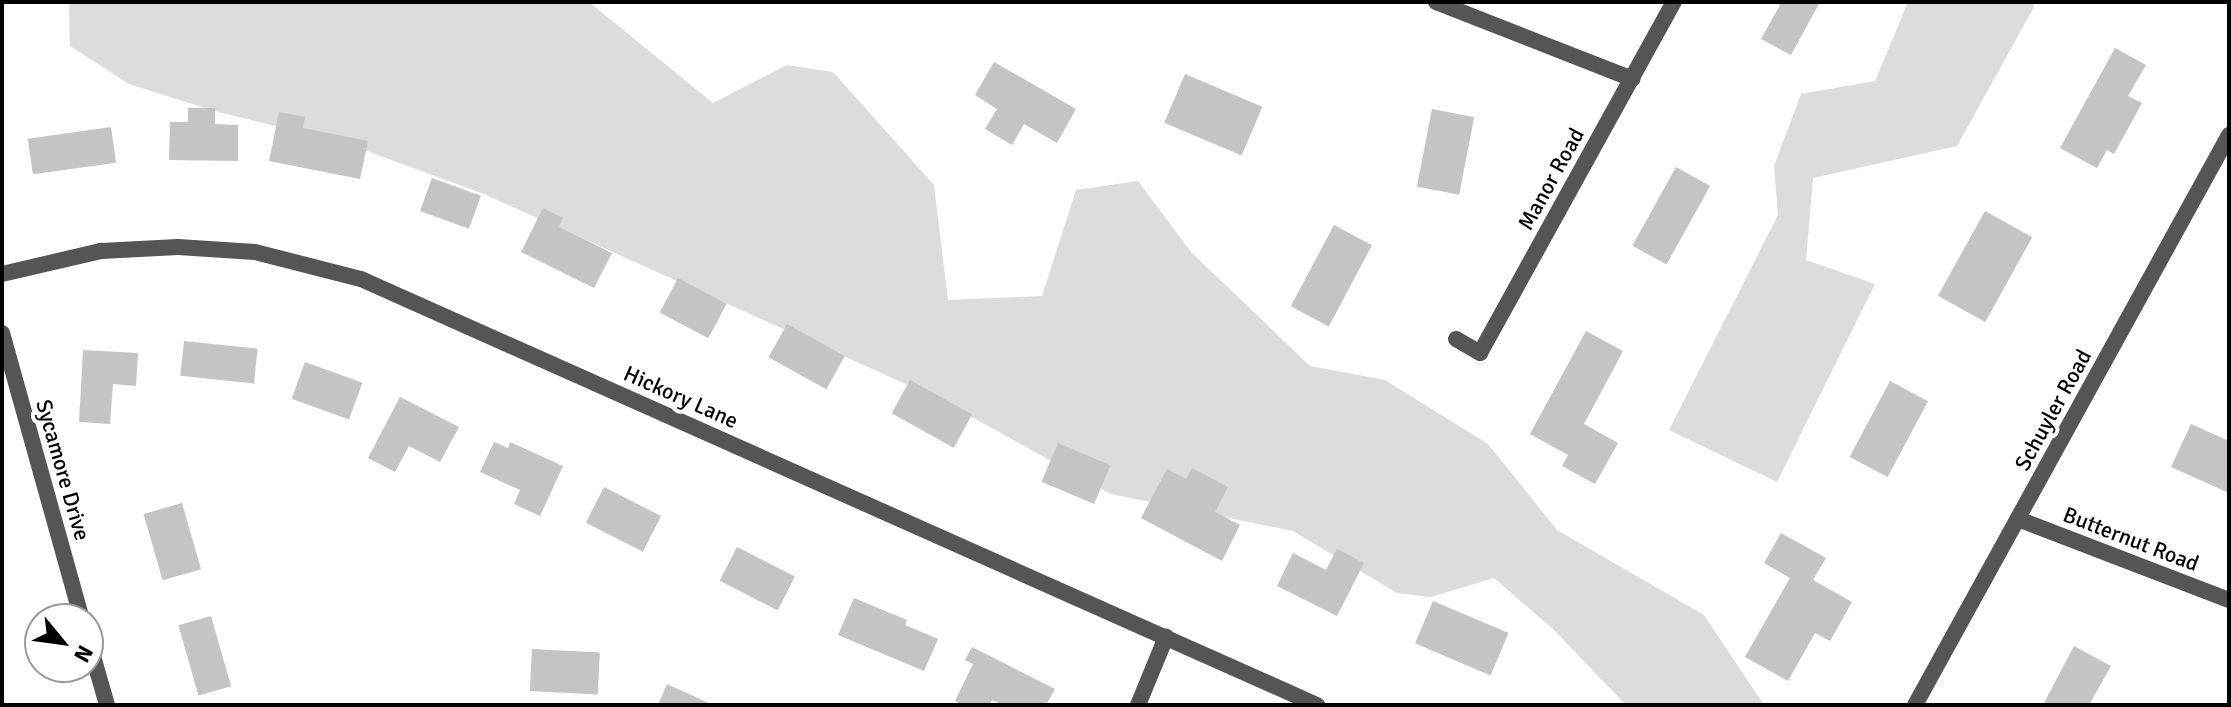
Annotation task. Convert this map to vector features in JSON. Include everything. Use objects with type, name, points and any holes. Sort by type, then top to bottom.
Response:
[{"type":"street","points":[[1436,2],[1632,79]]},
{"type":"street","name":"Manor Road","points":[[1456,339],[1480,353],[1674,2]]},
{"type":"street","name":"Schuyler Road","points":[[1915,705],[2229,135]]},
{"type":"street","name":"Hickory Lane","points":[[2,274],[101,251],[178,247],[255,252],[361,279],[1317,705]]},
{"type":"street","name":"Sycamore Drive","points":[[2,333],[78,603]]},
{"type":"street","name":"Butternut Road","points":[[2018,519],[2229,600]]},
{"type":"street","points":[[1138,705],[1166,637]]},
{"type":"street","points":[[101,683],[107,705]]},
{"type":"shaded area","points":[[69,2],[589,2],[713,103],[787,65],[833,72],[934,185],[948,300],[1042,296],[1076,190],[1138,181],[1191,252],[1310,366],[1385,380],[1488,444],[1557,530],[1704,615],[1764,705],[1626,705],[1553,629],[1494,578],[1431,597],[1397,593],[1293,531],[1111,494],[941,400],[484,194],[348,144],[218,112],[129,84],[70,46]]},
{"type":"shaded area","points":[[1908,2],[2032,2],[2034,7],[1957,146],[1813,178],[1806,260],[1875,284],[1777,482],[1669,430],[1778,215],[1774,166],[1801,94],[1875,81]]},
{"type":"building","points":[[1774,2],[1820,2],[1791,55],[1761,39],[1780,5]]},
{"type":"building","points":[[2115,48],[2146,65],[2128,96],[2142,103],[2114,154],[2107,150],[2097,168],[2060,148]]},
{"type":"building","points":[[994,62],[1076,109],[1057,143],[1024,124],[1012,145],[985,129],[997,109],[975,95]]},
{"type":"building","points":[[1185,74],[1262,107],[1242,156],[1164,123]]},
{"type":"building","points":[[188,108],[215,108],[215,124],[238,125],[238,161],[169,160],[170,122],[188,122]]},
{"type":"building","points":[[1432,109],[1474,117],[1459,195],[1417,187]]},
{"type":"building","points":[[279,112],[305,117],[303,128],[368,141],[360,179],[269,161]]},
{"type":"building","points":[[111,127],[116,163],[33,174],[28,139]]},
{"type":"building","points":[[1676,167],[1710,186],[1666,265],[1632,246]]},
{"type":"building","points":[[432,178],[481,196],[469,229],[420,211]]},
{"type":"building","points":[[543,208],[563,218],[559,227],[612,253],[594,288],[521,252]]},
{"type":"building","points":[[1985,211],[2032,237],[1985,322],[1938,296]]},
{"type":"building","points":[[1334,225],[1372,245],[1329,326],[1291,306]]},
{"type":"building","points":[[678,278],[727,304],[708,338],[660,312]]},
{"type":"building","points":[[787,324],[845,356],[826,389],[769,357]]},
{"type":"building","points":[[1586,331],[1623,351],[1584,424],[1618,443],[1595,484],[1562,466],[1568,455],[1530,434]]},
{"type":"building","points":[[184,341],[258,349],[254,384],[180,376]]},
{"type":"building","points":[[83,350],[138,353],[136,386],[113,384],[110,424],[79,422]]},
{"type":"building","points":[[305,362],[362,383],[349,420],[292,399]]},
{"type":"building","points":[[910,380],[972,414],[954,448],[892,413]]},
{"type":"building","points":[[1890,381],[1928,401],[1888,477],[1850,457]]},
{"type":"building","points":[[400,397],[459,427],[440,462],[409,446],[395,472],[368,458]]},
{"type":"building","points":[[2191,424],[2229,441],[2229,493],[2171,467]]},
{"type":"building","points":[[494,442],[508,448],[510,442],[563,466],[540,516],[514,504],[520,490],[480,472]]},
{"type":"building","points":[[1058,443],[1110,465],[1094,504],[1042,482]]},
{"type":"building","points":[[1192,468],[1228,487],[1215,512],[1240,525],[1222,561],[1141,518],[1167,469],[1186,479]]},
{"type":"building","points":[[604,487],[661,516],[643,552],[586,523]]},
{"type":"building","points":[[182,503],[201,569],[163,580],[144,514]]},
{"type":"building","points":[[1781,533],[1826,558],[1813,580],[1852,602],[1830,641],[1815,633],[1788,681],[1745,657],[1790,578],[1764,563]]},
{"type":"building","points":[[737,547],[795,577],[778,610],[720,581]]},
{"type":"building","points":[[1337,549],[1364,563],[1337,616],[1277,586],[1293,553],[1326,570]]},
{"type":"building","points":[[854,598],[907,620],[905,625],[938,639],[924,671],[838,635]]},
{"type":"building","points":[[1433,601],[1508,633],[1491,675],[1415,643]]},
{"type":"building","points":[[211,616],[231,686],[198,696],[178,625]]},
{"type":"building","points":[[2074,646],[2111,666],[2089,705],[2043,705]]},
{"type":"building","points":[[972,647],[1055,689],[1046,705],[1003,705],[992,700],[990,705],[963,705],[955,701],[973,664],[965,660]]},
{"type":"building","points":[[532,649],[600,653],[598,695],[530,691]]},
{"type":"building","points":[[667,684],[713,705],[658,705]]}]
